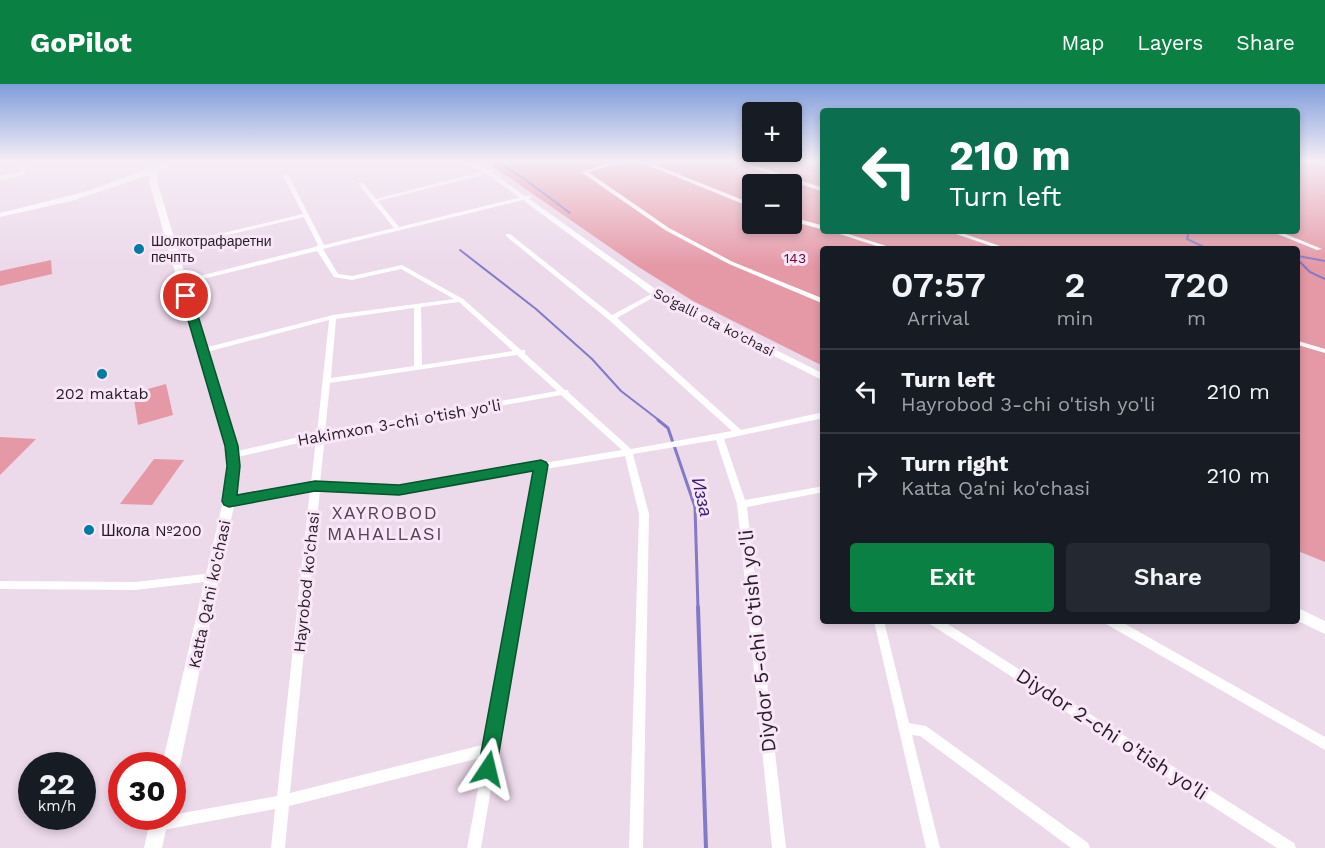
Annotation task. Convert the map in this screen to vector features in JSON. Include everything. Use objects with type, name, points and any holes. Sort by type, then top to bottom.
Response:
[{"type":"main road","points":[[0,212],[63,196]]},
{"type":"main road","points":[[0,212],[50,204],[77,196]]},
{"type":"main road","name":"Katta Qa'ni ko'chasi","points":[[159,196],[233,455],[229,501],[174,752]]},
{"type":"main road","name":"So'galli ota ko'chasi","points":[[523,196],[658,292],[820,374]]},
{"type":"main road","points":[[1300,608],[1325,621]]},
{"type":"main road","points":[[1300,615],[1325,628]]},
{"type":"main road","points":[[153,848],[157,830]]},
{"type":"street","points":[[297,196],[336,276],[352,278],[402,267],[461,300],[522,352],[628,451],[644,514],[636,848]]},
{"type":"street","points":[[369,196],[376,200],[394,196]]},
{"type":"street","points":[[618,196],[667,229],[731,263],[820,300]]},
{"type":"street","points":[[727,196],[742,202]]},
{"type":"street","points":[[182,282],[526,198]]},
{"type":"street","points":[[376,200],[398,229]]},
{"type":"street","points":[[172,246],[307,215]]},
{"type":"street","points":[[802,222],[820,227]]},
{"type":"street","points":[[842,234],[883,246]]},
{"type":"street","points":[[959,234],[997,246]]},
{"type":"street","points":[[1281,234],[1319,249]]},
{"type":"street","points":[[508,235],[612,318],[738,432]]},
{"type":"street","points":[[612,318],[658,292]]},
{"type":"street","points":[[203,351],[333,317],[461,300]]},
{"type":"street","points":[[417,306],[418,368]]},
{"type":"street","name":"Hayrobod ko'chasi","points":[[278,848],[333,317]]},
{"type":"street","points":[[1300,344],[1325,351]]},
{"type":"street","points":[[327,381],[522,352]]},
{"type":"street","name":"Hakimxon 3-chi o'tish yo'li","points":[[233,455],[322,435],[565,392]]},
{"type":"street","points":[[229,501],[315,486],[399,490],[719,437],[820,417]]},
{"type":"street","name":"Diydor 5-chi o'tish yo'li","points":[[719,437],[742,504],[779,848]]},
{"type":"street","points":[[474,848],[541,465]]},
{"type":"street","points":[[742,504],[820,490]]},
{"type":"street","points":[[0,585],[135,586],[213,577]]},
{"type":"street","points":[[880,624],[933,848]]},
{"type":"street","name":"Diydor 2-chi o'tish yo'li","points":[[939,624],[1289,848]]},
{"type":"street","points":[[1115,624],[1325,744]]},
{"type":"street","points":[[904,729],[921,730],[1083,848]]},
{"type":"street","points":[[186,816],[284,801],[491,749]]},
{"type":"green space","name":"143","points":[[535,196],[742,196],[742,234],[802,234],[802,196],[820,196],[820,234],[1300,234],[1300,196],[1325,196],[1325,562],[1300,552],[1300,246],[820,246],[820,364],[693,301],[637,266]]},
{"type":"green space","points":[[51,260],[52,274],[0,286],[0,271]]},
{"type":"green space","points":[[166,384],[173,415],[138,425],[133,393]]},
{"type":"green space","points":[[0,437],[36,439],[0,475]]},
{"type":"green space","points":[[154,459],[184,460],[152,505],[120,504]]},
{"type":"waterway","points":[[547,196],[570,213]]},
{"type":"waterway","points":[[1188,234],[1187,239],[1202,246]]},
{"type":"waterway","name":"Изза","points":[[460,250],[536,309],[592,359],[621,391],[660,421]]},
{"type":"waterway","points":[[1300,256],[1325,261]]},
{"type":"waterway","points":[[1300,262],[1310,272],[1325,279]]},
{"type":"waterway","name":"Изза","points":[[658,420],[668,428],[695,507],[698,609]]},
{"type":"waterway","name":"Изза","points":[[698,607],[706,848]]},
{"type":"place","name":"Шолкотрафаретни печпть","points":[[139,249]]},
{"type":"place","name":"202 maktab","points":[[102,374]]},
{"type":"place","name":"Школа №200","points":[[89,530]]},
{"type":"district","name":"XAYROBOD MAHALLASI","points":[[385,523]]},
{"type":"route","points":[[186,296],[216,389],[233,455],[229,501],[315,486],[399,490],[541,465],[488,769]]}]
